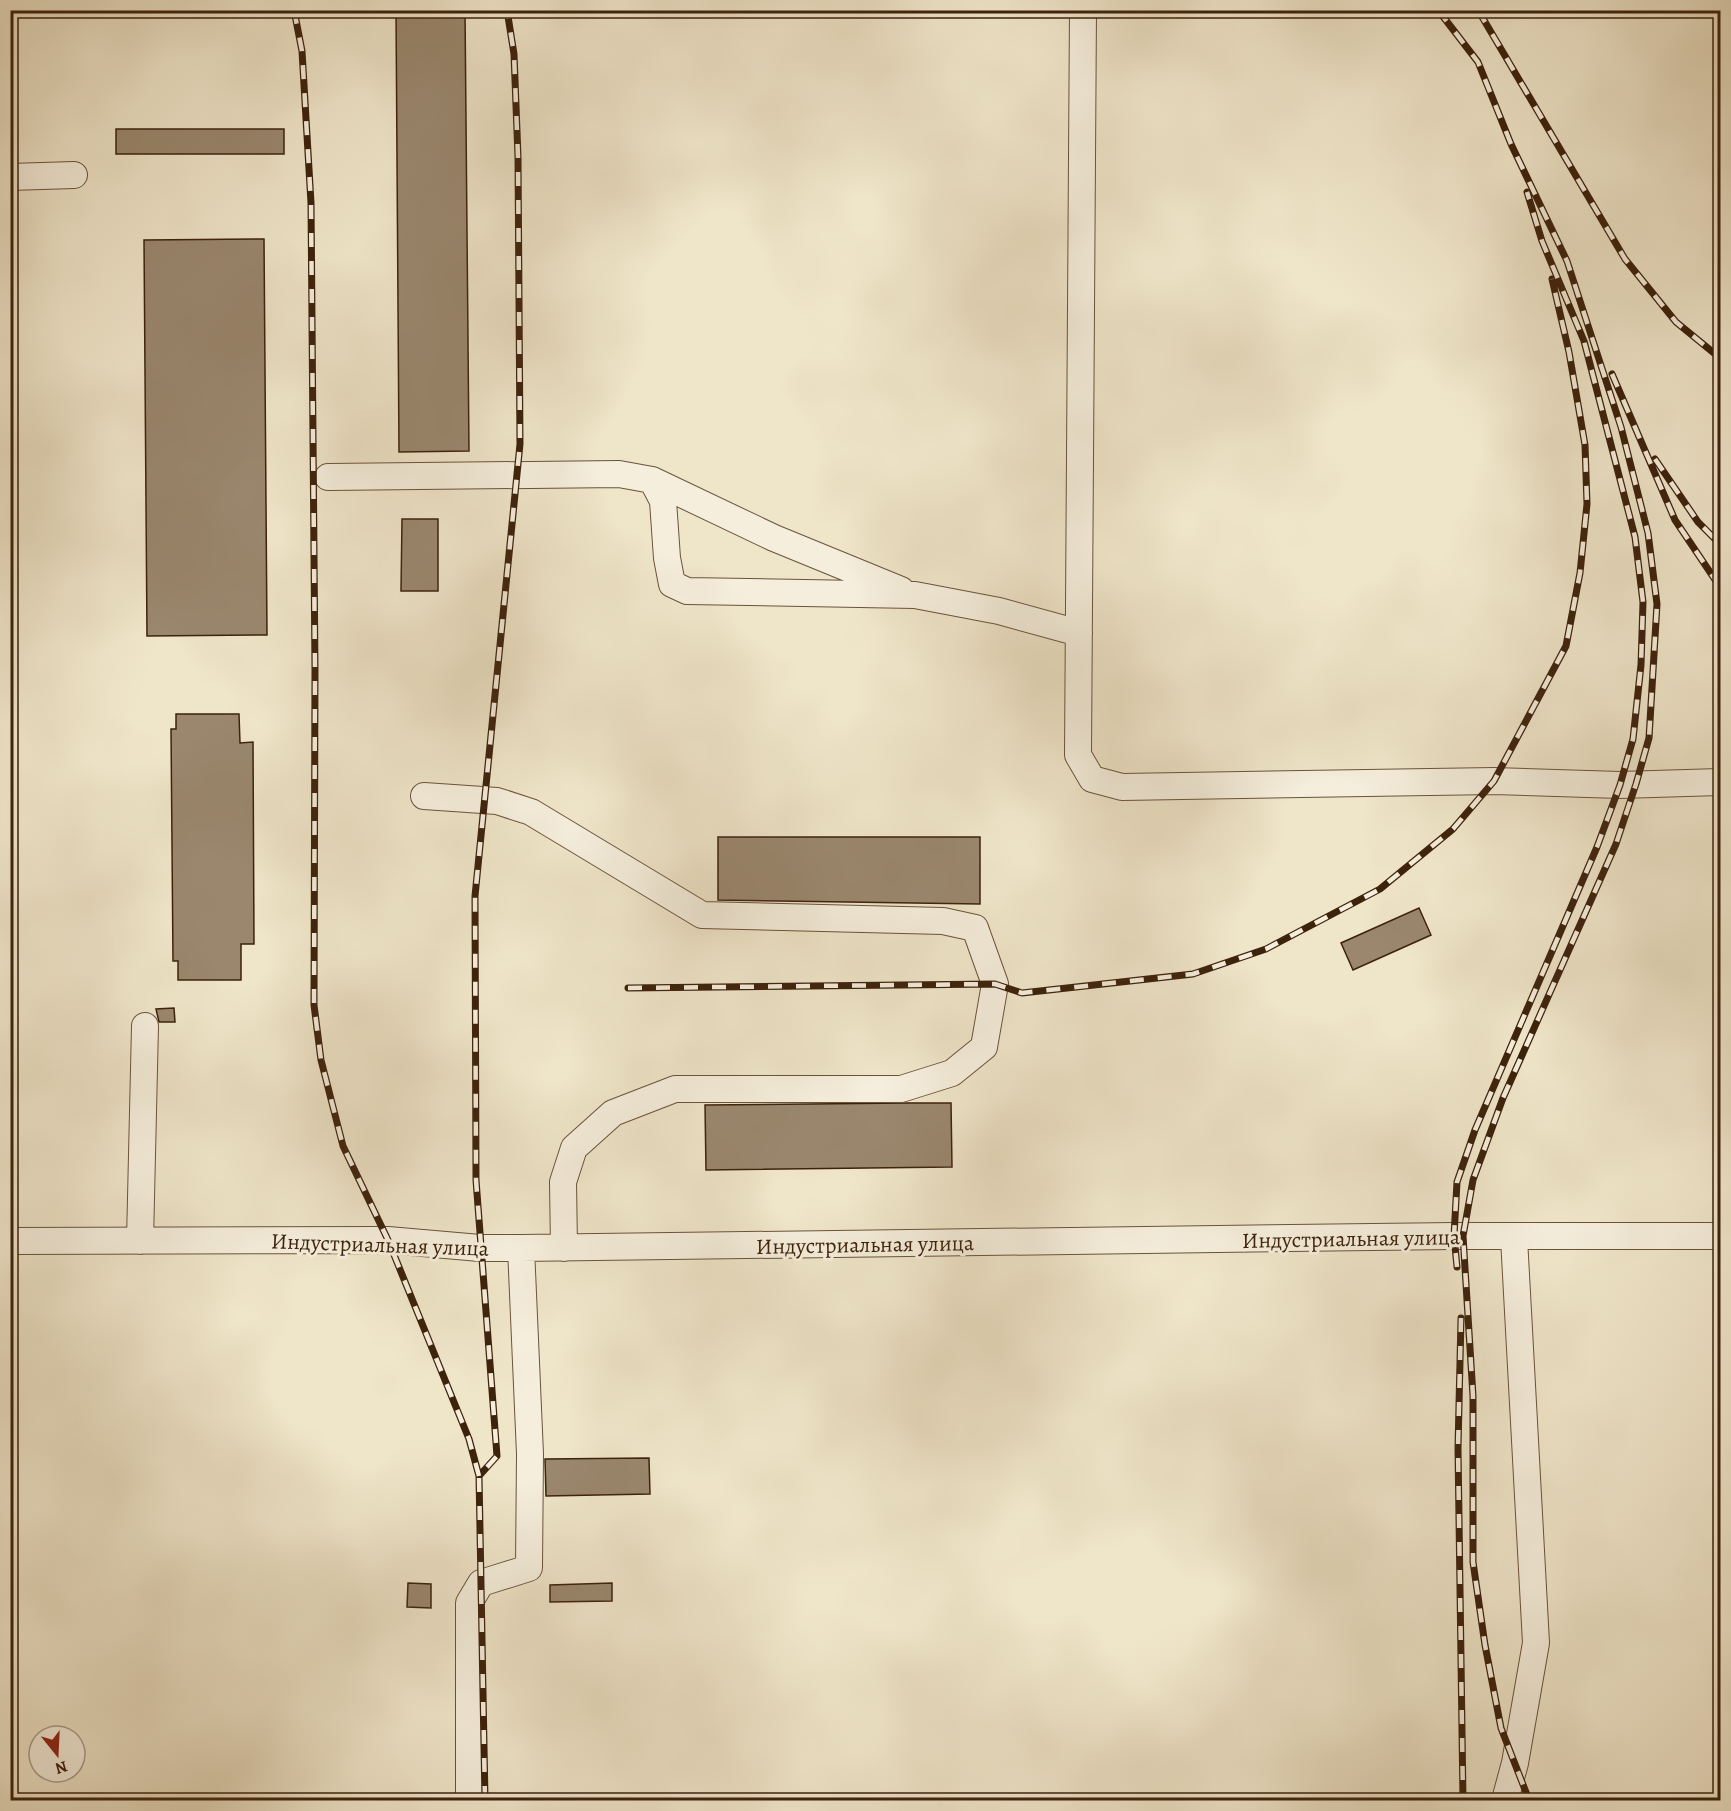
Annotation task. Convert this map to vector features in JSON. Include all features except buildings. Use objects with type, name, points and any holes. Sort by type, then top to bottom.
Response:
[{"type":"street","points":[[1083,10],[1078,755],[1092,779],[1122,787],[1494,781],[1620,785],[1720,782]]},
{"type":"street","points":[[10,177],[74,175]]},
{"type":"street","points":[[328,477],[607,474],[652,480],[774,538],[915,596]]},
{"type":"street","points":[[652,480],[663,501],[667,558],[672,584],[687,591],[915,596],[999,610],[1079,633]]},
{"type":"street","points":[[424,796],[497,801],[531,812],[702,915],[943,921],[975,928],[990,964],[995,984],[984,1047],[952,1073],[901,1089],[675,1089],[613,1113],[574,1148],[563,1182],[564,1248]]},
{"type":"street","points":[[140,1241],[145,1026]]},
{"type":"street","name":"Индустриальная улица","points":[[10,1241],[388,1240],[480,1248],[564,1248],[1454,1236],[1514,1238],[1720,1236]]},
{"type":"street","points":[[1505,1800],[1515,1763],[1536,1643],[1514,1238]]},
{"type":"street","points":[[469,1800],[469,1603],[481,1583],[529,1568],[530,1454],[520,1248]]},
{"type":"railway","points":[[294,10],[302,51],[311,203],[315,670],[314,1005],[321,1060],[343,1146],[388,1240],[469,1439],[479,1476]]},
{"type":"railway","points":[[485,1800],[479,1476],[497,1456],[476,1180],[475,896],[520,444],[518,157],[514,54],[507,10]]},
{"type":"railway","points":[[1438,10],[1478,62],[1511,144],[1567,261],[1621,427],[1648,533],[1657,604],[1649,738],[1636,784],[1616,844],[1503,1098],[1473,1180],[1463,1236],[1473,1396],[1473,1562],[1485,1645],[1501,1728],[1529,1800]]},
{"type":"railway","points":[[1478,10],[1625,259],[1676,322],[1720,358]]},
{"type":"railway","points":[[1707,10],[1720,19]]},
{"type":"railway","points":[[1457,1267],[1454,1236],[1457,1182],[1475,1130],[1597,847],[1620,785],[1633,739],[1641,665],[1643,602],[1635,537],[1584,341],[1542,241],[1527,192]]},
{"type":"railway","points":[[628,988],[995,984],[1022,993],[1193,974],[1266,949],[1380,889],[1453,829],[1494,781],[1566,646],[1580,573],[1587,504],[1585,445],[1569,352],[1552,279]]},
{"type":"railway","points":[[1612,374],[1675,520],[1720,587]]},
{"type":"railway","points":[[1655,459],[1698,522],[1720,544]]},
{"type":"railway","points":[[1461,1318],[1458,1448],[1463,1800]]}]
